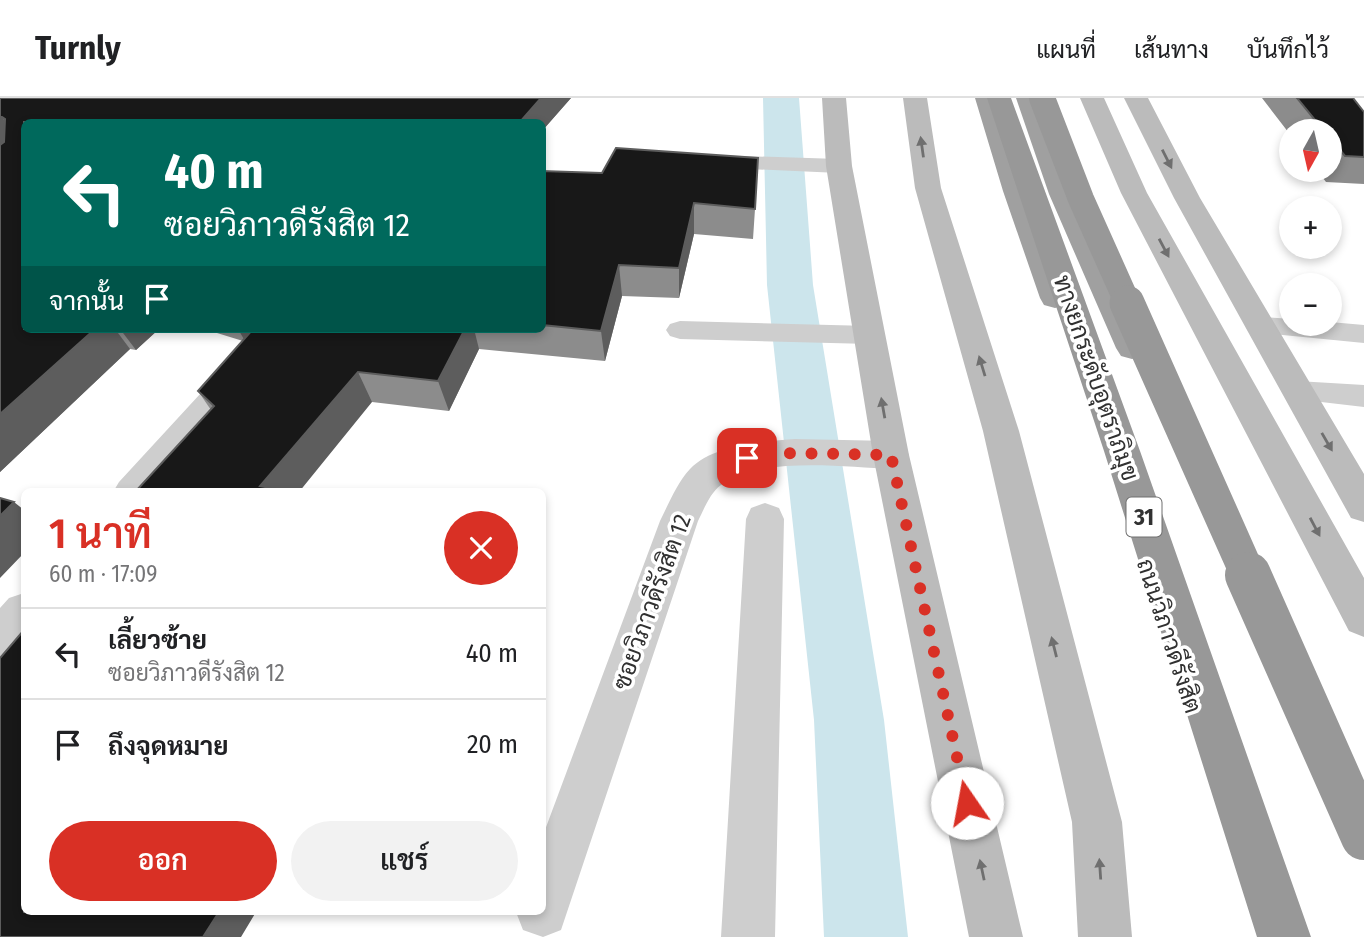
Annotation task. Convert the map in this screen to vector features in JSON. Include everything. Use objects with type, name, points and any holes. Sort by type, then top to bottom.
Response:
[{"type":"highway","name":"ถนนวิภาวดีรังสิต","points":[[987,98],[1016,191],[1106,439],[1265,937]]},
{"type":"highway","name":"ทางยกระดับอุตราภิมุข","points":[[999,98],[1122,451],[1284,937]]},
{"type":"highway","name":"31","points":[[1028,98],[1062,194],[1176,444],[1364,822]]},
{"type":"highway","name":"ทางยกระดับอุตราภิมุข","points":[[1042,98],[1081,200],[1364,837]]},
{"type":"main road","points":[[834,98],[822,165],[870,335],[891,455],[996,937]]},
{"type":"main road","points":[[915,98],[928,188],[1001,431],[1097,822],[1105,937]]},
{"type":"main road","points":[[1092,98],[1134,193],[1364,618]]},
{"type":"main road","points":[[1136,98],[1187,198],[1364,507]]},
{"type":"street","points":[[136,488],[274,333]]},
{"type":"street","name":"ซอยวิภาวดีรังสิต 12","points":[[546,901],[679,521],[691,497],[708,474],[739,459],[792,453],[891,455]]},
{"type":"street","points":[[748,937],[765,519]]},
{"type":"street","points":[[0,639],[21,614]]},
{"type":"street","name":"ซอยวิภาวดีรังสิต 12","points":[[534,937],[541,915]]},
{"type":"lane","points":[[691,162],[822,165]]},
{"type":"lane","points":[[1262,326],[1364,334]]},
{"type":"lane","points":[[680,330],[870,335]]},
{"type":"lane","points":[[1297,391],[1364,396]]},
{"type":"building","points":[[0,98],[541,98],[523,119],[21,119],[21,333],[91,333],[0,414],[0,145],[4,142],[5,119],[0,117]]},
{"type":"building","points":[[1297,98],[1353,98],[1364,112],[1364,157],[1345,156],[1342,152],[1342,119],[1314,119]]},
{"type":"building","points":[[616,148],[758,158],[755,209],[694,203],[679,268],[619,265],[601,331],[546,325],[546,171],[602,173]]},
{"type":"building","points":[[249,333],[463,333],[438,381],[358,372],[260,486],[271,488],[139,488],[214,406],[198,391]]},
{"type":"building","points":[[0,498],[14,502],[0,516]]},
{"type":"building","points":[[21,634],[21,915],[217,915],[203,937],[0,937],[0,658]]},
{"type":"waterway","points":[[781,98],[790,285],[849,720],[866,937]]},
{"type":"route","points":[[747,458],[792,453],[891,455],[967,803]]}]
